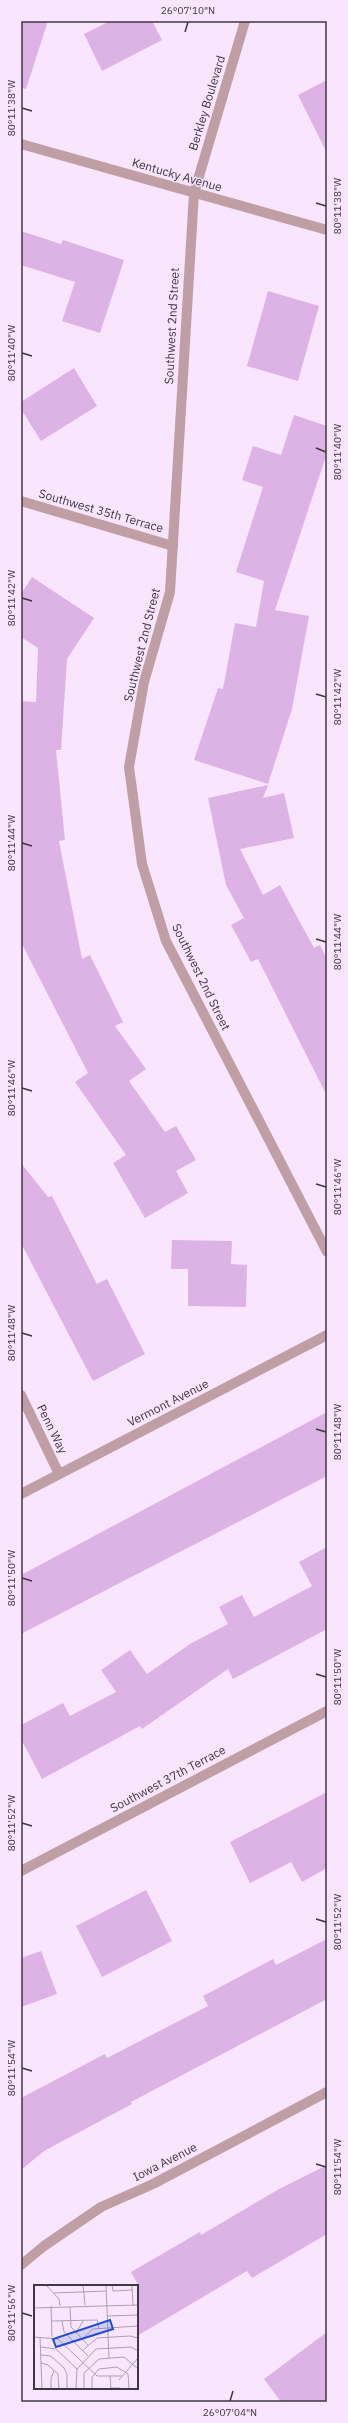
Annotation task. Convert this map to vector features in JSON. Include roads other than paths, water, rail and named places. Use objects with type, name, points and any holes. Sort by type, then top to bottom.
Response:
[{"type":"street","name":"Berkley Boulevard","points":[[194,193],[245,21]]},
{"type":"street","name":"Kentucky Avenue","points":[[21,144],[327,230]]},
{"type":"street","name":"Southwest 2nd Street","points":[[194,193],[170,592],[144,682],[129,767],[142,864],[166,941],[327,1252]]},
{"type":"street","name":"Southwest 35th Terrace","points":[[21,501],[173,546]]},
{"type":"street","name":"Vermont Avenue","points":[[21,1494],[327,1335]]},
{"type":"street","name":"Penn Way","points":[[21,1395],[59,1474]]},
{"type":"street","name":"Southwest 37th Terrace","points":[[21,1871],[327,1711]]},
{"type":"street","name":"Iowa Avenue","points":[[21,2265],[44,2246],[100,2207],[153,2184],[327,2092]]}]
